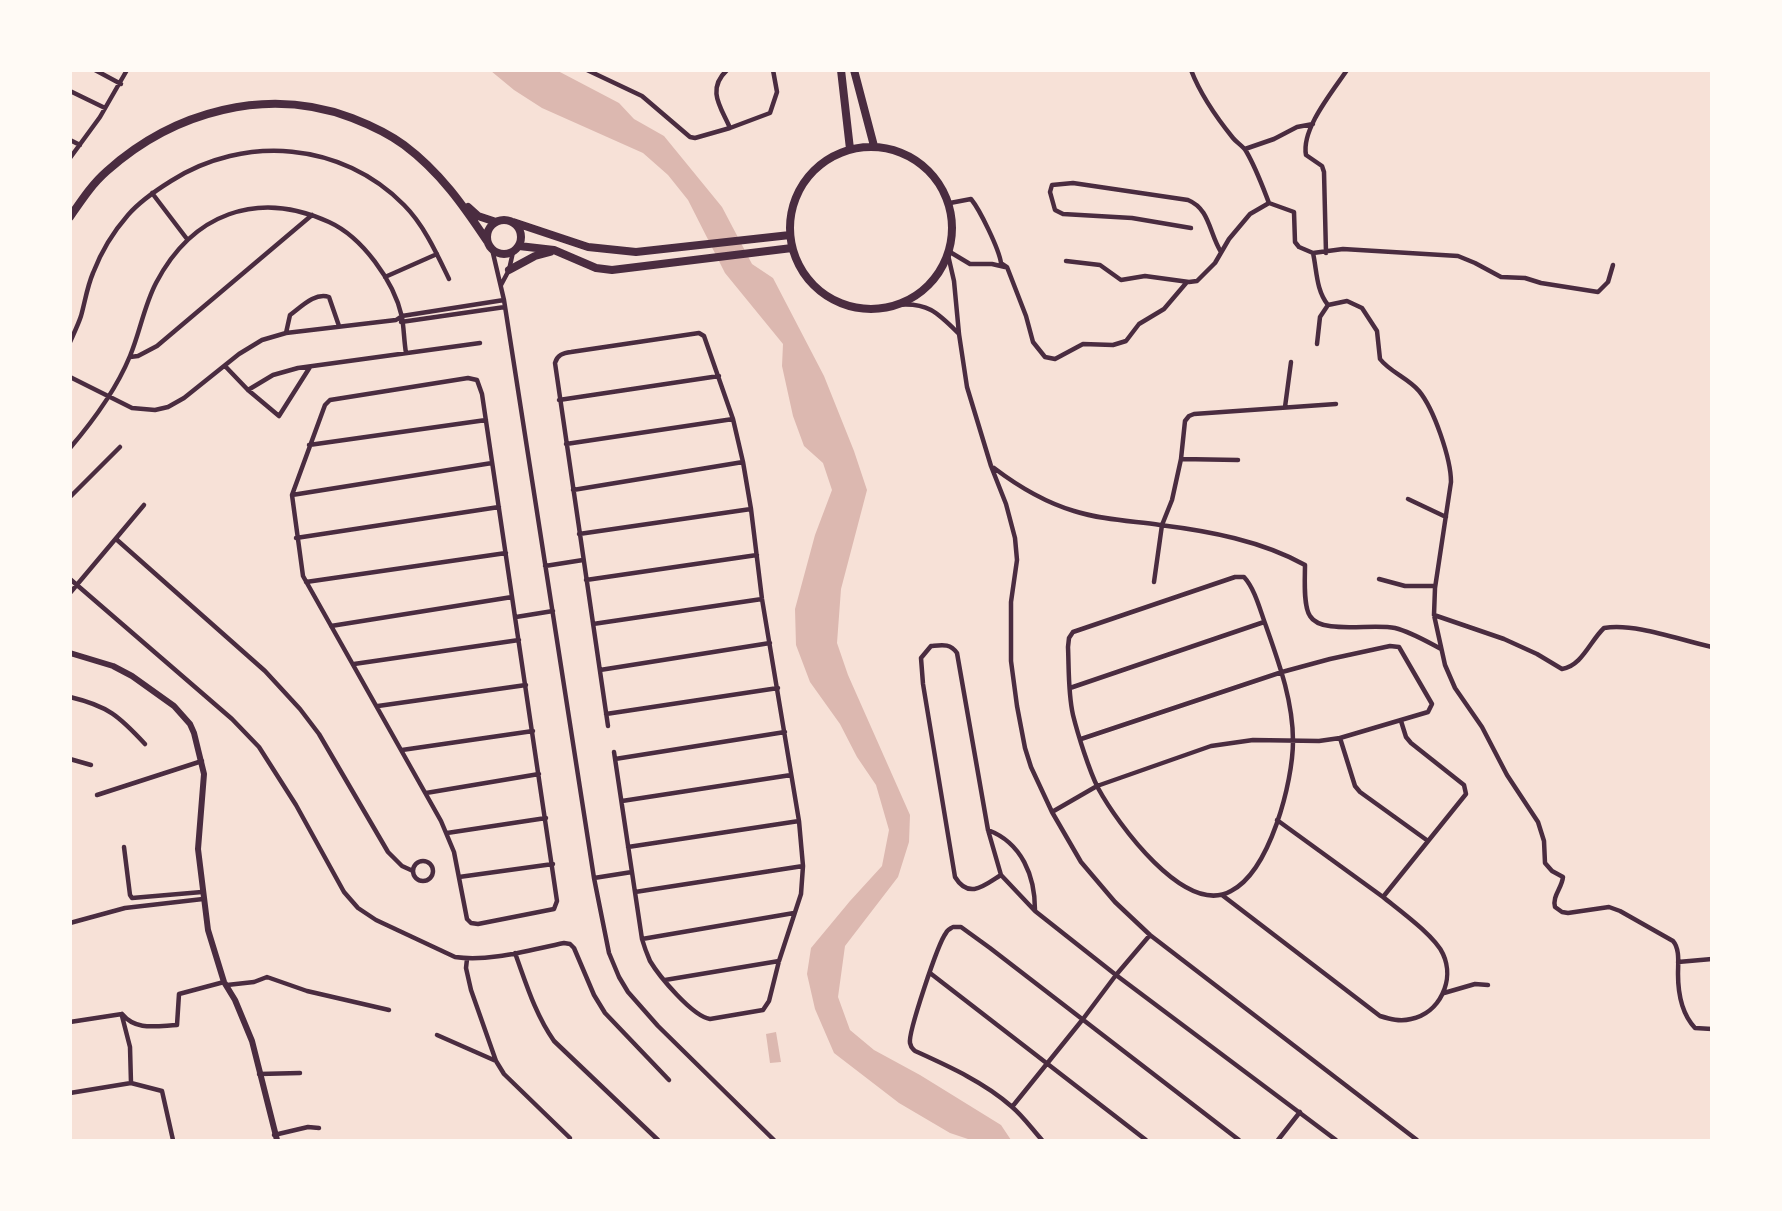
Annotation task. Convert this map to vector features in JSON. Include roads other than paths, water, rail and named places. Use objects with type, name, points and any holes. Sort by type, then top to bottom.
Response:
[{"type":"main road","points":[[841,70],[850,149]]},
{"type":"main road","points":[[854,70],[874,146]]},
{"type":"main road","points":[[70,217],[86,193],[106,172],[134,149],[161,132],[217,110],[249,104],[276,103],[302,105],[337,113],[369,125],[403,144],[431,168],[478,216],[496,222]]},
{"type":"main road","points":[[874,146],[894,149],[912,157],[921,163],[941,185],[950,203],[953,236],[949,254],[940,272],[922,292],[897,305],[870,309],[844,305],[821,292],[803,272],[792,248],[791,213],[798,191],[811,172],[829,158],[850,149],[874,146]]},
{"type":"main road","points":[[458,198],[492,249],[504,255],[516,249],[554,250],[589,266],[612,270],[792,248]]},
{"type":"main road","points":[[487,241],[489,228],[496,222],[505,220],[578,245],[636,252],[790,235]]},
{"type":"main road","points":[[513,222],[521,233],[516,249]]},
{"type":"main road","points":[[509,270],[535,256],[554,250]]},
{"type":"street","points":[[95,70],[121,84]]},
{"type":"street","points":[[70,158],[92,131],[127,70]]},
{"type":"street","points":[[587,70],[642,96],[690,137],[699,137],[730,128],[770,113],[777,92],[773,70]]},
{"type":"street","points":[[727,70],[718,80],[715,92],[730,128]]},
{"type":"street","points":[[1191,70],[1198,90],[1208,105],[1234,140],[1245,149],[1266,190],[1269,203]]},
{"type":"street","points":[[1326,253],[1324,172],[1322,166],[1306,155],[1305,148],[1306,140],[1318,114],[1347,70]]},
{"type":"street","points":[[70,91],[105,108]]},
{"type":"street","points":[[1245,149],[1274,139],[1297,127],[1313,124]]},
{"type":"street","points":[[70,140],[80,145]]},
{"type":"street","points":[[70,342],[81,317],[92,274],[102,254],[128,215],[152,193],[186,172],[226,156],[247,152],[302,153],[324,157],[362,173],[411,212],[437,254],[449,279]]},
{"type":"street","points":[[1191,228],[1132,218],[1063,214],[1055,210],[1050,192],[1052,184],[1073,183],[1188,200],[1198,204],[1204,212],[1221,252]]},
{"type":"street","points":[[152,193],[187,239]]},
{"type":"street","points":[[950,203],[971,200],[977,207],[1001,262],[1007,267],[1026,316],[1033,342],[1046,357],[1055,359],[1083,344],[1113,345],[1126,341],[1139,324],[1164,309],[1187,282]]},
{"type":"street","points":[[1066,261],[1100,265],[1121,280],[1144,276],[1187,282],[1197,281],[1205,275],[1250,214],[1269,203],[1294,212],[1295,242],[1299,247],[1313,253],[1343,249],[1458,256],[1501,277],[1525,278],[1541,283],[1598,292],[1608,282],[1613,265]]},
{"type":"street","points":[[70,448],[108,397],[129,357],[155,285],[174,254],[187,239],[220,217],[236,212],[276,207],[331,222],[352,238],[375,260],[385,277],[402,316],[406,353]]},
{"type":"street","points":[[129,357],[138,356],[157,346],[312,216]]},
{"type":"street","points":[[492,249],[504,300],[594,878],[609,953],[628,992],[658,1026],[774,1140]]},
{"type":"street","points":[[501,285],[516,249]]},
{"type":"street","points":[[1313,253],[1319,287],[1328,305]]},
{"type":"street","points":[[385,277],[437,254]]},
{"type":"street","points":[[949,254],[970,264],[1007,267]]},
{"type":"street","points":[[949,254],[967,387],[991,466],[1006,504],[1017,549],[1010,624],[1011,661],[1018,716],[1031,767],[1052,812],[1081,862],[1115,902],[1150,935],[1417,1140]]},
{"type":"street","points":[[286,333],[290,315],[311,299],[321,296],[329,297],[339,326]]},
{"type":"street","points":[[70,377],[132,408],[155,410],[168,407],[199,388],[249,346],[286,333],[396,320],[402,316],[504,300]]},
{"type":"street","points":[[1317,344],[1320,317],[1328,305],[1347,301],[1362,308],[1377,331],[1380,359],[1419,391],[1444,444],[1450,467],[1450,492],[1435,586],[1434,615],[1441,650],[1455,688],[1482,727],[1507,776],[1538,822],[1544,841],[1545,862],[1552,871],[1563,877],[1555,897],[1556,907],[1568,914],[1604,907],[1620,911],[1673,941],[1677,948],[1681,998],[1689,1022],[1700,1030],[1712,1029]]},
{"type":"street","points":[[897,305],[913,303],[924,305],[942,317],[959,334]]},
{"type":"street","points":[[396,320],[402,323],[505,307]]},
{"type":"street","points":[[441,310],[442,317]]},
{"type":"street","points":[[608,726],[559,400],[556,358],[561,354],[571,352],[693,333],[704,336],[733,419],[743,462],[762,599],[799,821],[803,866],[801,894],[779,961],[769,1001],[763,1010],[710,1019],[702,1018],[665,980],[650,960],[642,939],[614,752]]},
{"type":"street","points":[[248,390],[273,375],[310,367],[480,343]]},
{"type":"street","points":[[1285,407],[1291,362]]},
{"type":"street","points":[[225,366],[248,390],[279,416],[310,367]]},
{"type":"street","points":[[559,400],[719,376]]},
{"type":"street","points":[[468,378],[477,380],[480,387],[486,420],[557,901],[554,909],[478,924],[471,923],[467,919],[447,833],[378,706],[306,582],[300,565],[292,495],[325,405],[330,400],[468,378]]},
{"type":"street","points":[[1154,582],[1162,525],[1172,500],[1181,459],[1185,421],[1189,416],[1336,404]]},
{"type":"street","points":[[566,444],[733,419]]},
{"type":"street","points":[[309,445],[486,420]]},
{"type":"street","points":[[70,497],[120,447]]},
{"type":"street","points":[[1181,459],[1238,460]]},
{"type":"street","points":[[573,490],[743,462]]},
{"type":"street","points":[[292,495],[492,463]]},
{"type":"street","points":[[991,466],[1021,488],[1076,512],[1162,525],[1265,547],[1284,554],[1305,565],[1308,615],[1317,624],[1330,628],[1354,626],[1394,628],[1410,633],[1441,650]]},
{"type":"street","points":[[1408,499],[1446,517]]},
{"type":"street","points":[[70,593],[144,505]]},
{"type":"street","points":[[296,538],[499,507]]},
{"type":"street","points":[[579,534],[751,509]]},
{"type":"street","points":[[116,539],[278,684],[311,722],[388,852],[402,866],[413,871],[418,880],[428,880],[433,871],[429,862],[419,862],[414,866],[413,871]]},
{"type":"street","points":[[306,582],[506,553]]},
{"type":"street","points":[[586,580],[757,555]]},
{"type":"street","points":[[545,566],[583,560]]},
{"type":"street","points":[[1235,577],[1244,577],[1250,583],[1282,672],[1293,741],[1287,782],[1272,837],[1251,875],[1233,891],[1222,895],[1189,890],[1154,863],[1124,827],[1097,786],[1073,714],[1069,638],[1073,632],[1095,624],[1235,577]]},
{"type":"street","points":[[70,579],[232,719],[259,747],[296,805],[344,892],[358,908],[376,920],[439,951],[467,959],[515,953],[564,943],[570,944],[605,1013],[669,1080]]},
{"type":"street","points":[[1379,579],[1405,586],[1435,586]]},
{"type":"street","points":[[331,626],[512,597]]},
{"type":"street","points":[[593,624],[762,599]]},
{"type":"street","points":[[516,617],[553,611]]},
{"type":"street","points":[[1434,615],[1504,639],[1537,654],[1562,669],[1575,664],[1604,628],[1616,626],[1712,647]]},
{"type":"street","points":[[1070,688],[1264,622]]},
{"type":"street","points":[[354,664],[519,640]]},
{"type":"street","points":[[600,670],[770,643]]},
{"type":"street","points":[[1001,875],[973,890],[965,889],[955,878],[923,684],[921,658],[931,646],[949,646],[957,653],[988,830],[1001,875],[1035,911],[1116,975],[1336,1140]]},
{"type":"street","points":[[1052,812],[1097,786],[1211,746],[1253,740],[1293,741],[1340,738],[1428,712],[1432,704],[1399,647],[1381,648],[1282,672],[1081,739]]},
{"type":"street","points":[[70,653],[113,666],[132,676],[159,695],[190,724],[202,761],[203,791],[198,849],[207,930],[225,983],[248,1028],[276,1138],[308,1127],[320,1128]]},
{"type":"street","points":[[378,706],[526,686]]},
{"type":"street","points":[[606,714],[778,688]]},
{"type":"street","points":[[70,697],[114,713],[145,744]]},
{"type":"street","points":[[1383,897],[1466,794],[1467,789],[1411,743],[1406,737],[1401,721]]},
{"type":"street","points":[[402,750],[533,730]]},
{"type":"street","points":[[615,759],[785,732]]},
{"type":"street","points":[[1340,738],[1355,786],[1360,792],[1428,841]]},
{"type":"street","points":[[70,759],[91,765]]},
{"type":"street","points":[[97,795],[202,761]]},
{"type":"street","points":[[426,793],[539,774]]},
{"type":"street","points":[[622,801],[791,775]]},
{"type":"street","points":[[447,833],[546,818]]},
{"type":"street","points":[[1222,895],[1380,1016],[1396,1020],[1412,1019],[1430,1010],[1444,993],[1447,967],[1444,954],[1436,942],[1383,897],[1277,820]]},
{"type":"street","points":[[628,847],[799,821]]},
{"type":"street","points":[[988,830],[1006,840],[1022,859],[1033,882],[1035,911]]},
{"type":"street","points":[[124,847],[132,898],[203,896]]},
{"type":"street","points":[[459,877],[553,864]]},
{"type":"street","points":[[635,892],[803,866]]},
{"type":"street","points":[[594,878],[632,872]]},
{"type":"street","points":[[70,922],[125,908],[203,896]]},
{"type":"street","points":[[642,939],[794,913]]},
{"type":"street","points":[[1042,1140],[1012,1107],[965,1075],[910,1047],[909,1041],[914,1021],[930,973],[945,933],[953,927],[961,927],[1239,1140]]},
{"type":"street","points":[[1012,1107],[1150,935]]},
{"type":"street","points":[[515,953],[530,996],[545,1028],[554,1041],[658,1140]]},
{"type":"street","points":[[467,959],[466,968],[471,990],[496,1061],[504,1074],[570,1138]]},
{"type":"street","points":[[1678,962],[1712,959]]},
{"type":"street","points":[[665,980],[779,961]]},
{"type":"street","points":[[930,973],[1146,1140]]},
{"type":"street","points":[[122,1014],[130,1023],[145,1026],[177,1025],[179,994],[225,983],[254,981],[267,977],[307,991],[389,1010]]},
{"type":"street","points":[[1444,993],[1475,984],[1488,985]]},
{"type":"street","points":[[70,1022],[122,1014]]},
{"type":"street","points":[[122,1014],[130,1047],[130,1083]]},
{"type":"street","points":[[437,1035],[496,1061]]},
{"type":"street","points":[[259,1074],[300,1073]]},
{"type":"street","points":[[70,1093],[130,1083],[162,1091],[173,1140]]},
{"type":"street","points":[[1278,1140],[1300,1112]]}]
